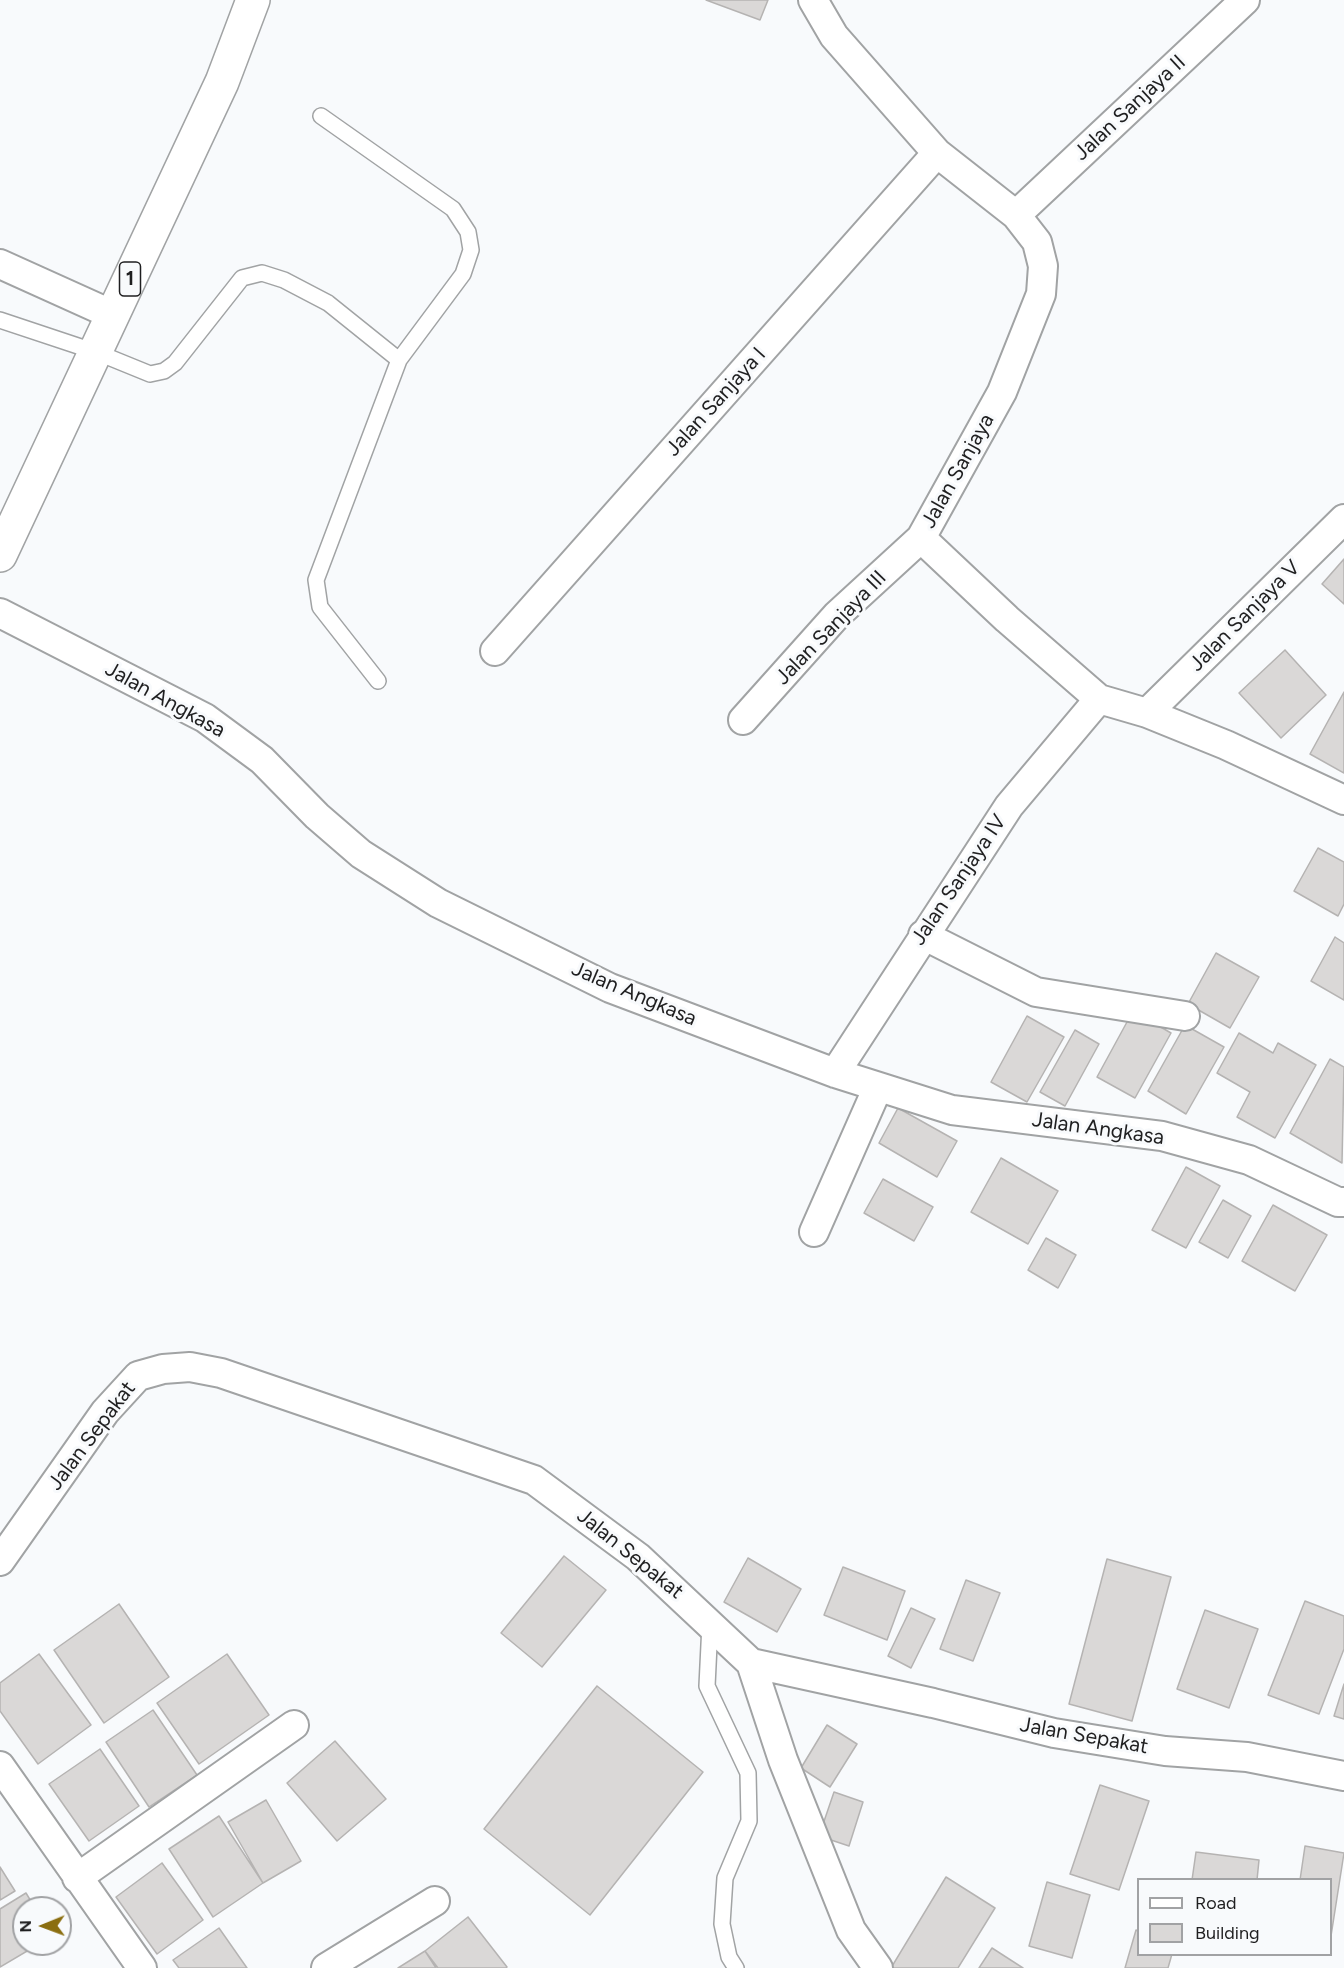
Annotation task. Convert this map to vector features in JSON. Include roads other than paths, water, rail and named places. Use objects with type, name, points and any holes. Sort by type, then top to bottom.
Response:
[{"type":"highway","name":"1","points":[[0,555],[222,81],[253,0]]},
{"type":"street","name":"Jalan Sanjaya","points":[[813,0],[834,36],[937,153],[1016,215],[1037,242],[1043,266],[1041,294],[1002,392],[921,538],[1007,619],[1099,699],[1147,713],[1226,745],[1344,800]]},
{"type":"street","name":"Jalan Sanjaya II","points":[[1016,215],[1245,0]]},
{"type":"street","name":"Jalan Sanjaya I","points":[[495,651],[937,153]]},
{"type":"street","points":[[0,264],[113,315]]},
{"type":"street","name":"Jalan Sanjaya V","points":[[1147,713],[1344,519]]},
{"type":"street","name":"Jalan Sanjaya III","points":[[743,720],[837,615],[921,538]]},
{"type":"street","name":"Jalan Angkasa","points":[[0,613],[205,718],[262,760],[317,816],[361,854],[438,903],[610,988],[835,1073],[952,1110],[1162,1136],[1248,1160],[1338,1202],[1344,1202]]},
{"type":"street","name":"Jalan Sanjaya IV","points":[[835,1073],[922,935],[1009,806],[1099,699]]},
{"type":"street","points":[[922,935],[1036,992],[1185,1016]]},
{"type":"street","points":[[814,1232],[878,1088]]},
{"type":"street","name":"Jalan Sepakat","points":[[0,1561],[105,1412],[138,1376],[163,1369],[190,1367],[220,1374],[534,1480],[638,1557],[710,1622],[751,1663],[1054,1733],[1165,1750],[1246,1757],[1344,1776]]},
{"type":"street","points":[[751,1663],[783,1760],[851,1930],[878,1968]]},
{"type":"street","points":[[77,1878],[294,1725]]},
{"type":"street","points":[[0,1766],[133,1965]]},
{"type":"street","points":[[326,1968],[435,1902]]},
{"type":"lane","points":[[321,116],[453,209],[468,232],[471,250],[463,274],[399,360],[316,580],[321,607],[378,681]]},
{"type":"lane","points":[[0,320],[96,352],[150,374],[164,371],[175,363],[242,278],[262,273],[284,280],[328,303],[399,360]]},
{"type":"lane","points":[[710,1622],[707,1686],[748,1773],[749,1821],[725,1878],[723,1924],[729,1957],[736,1968]]}]
